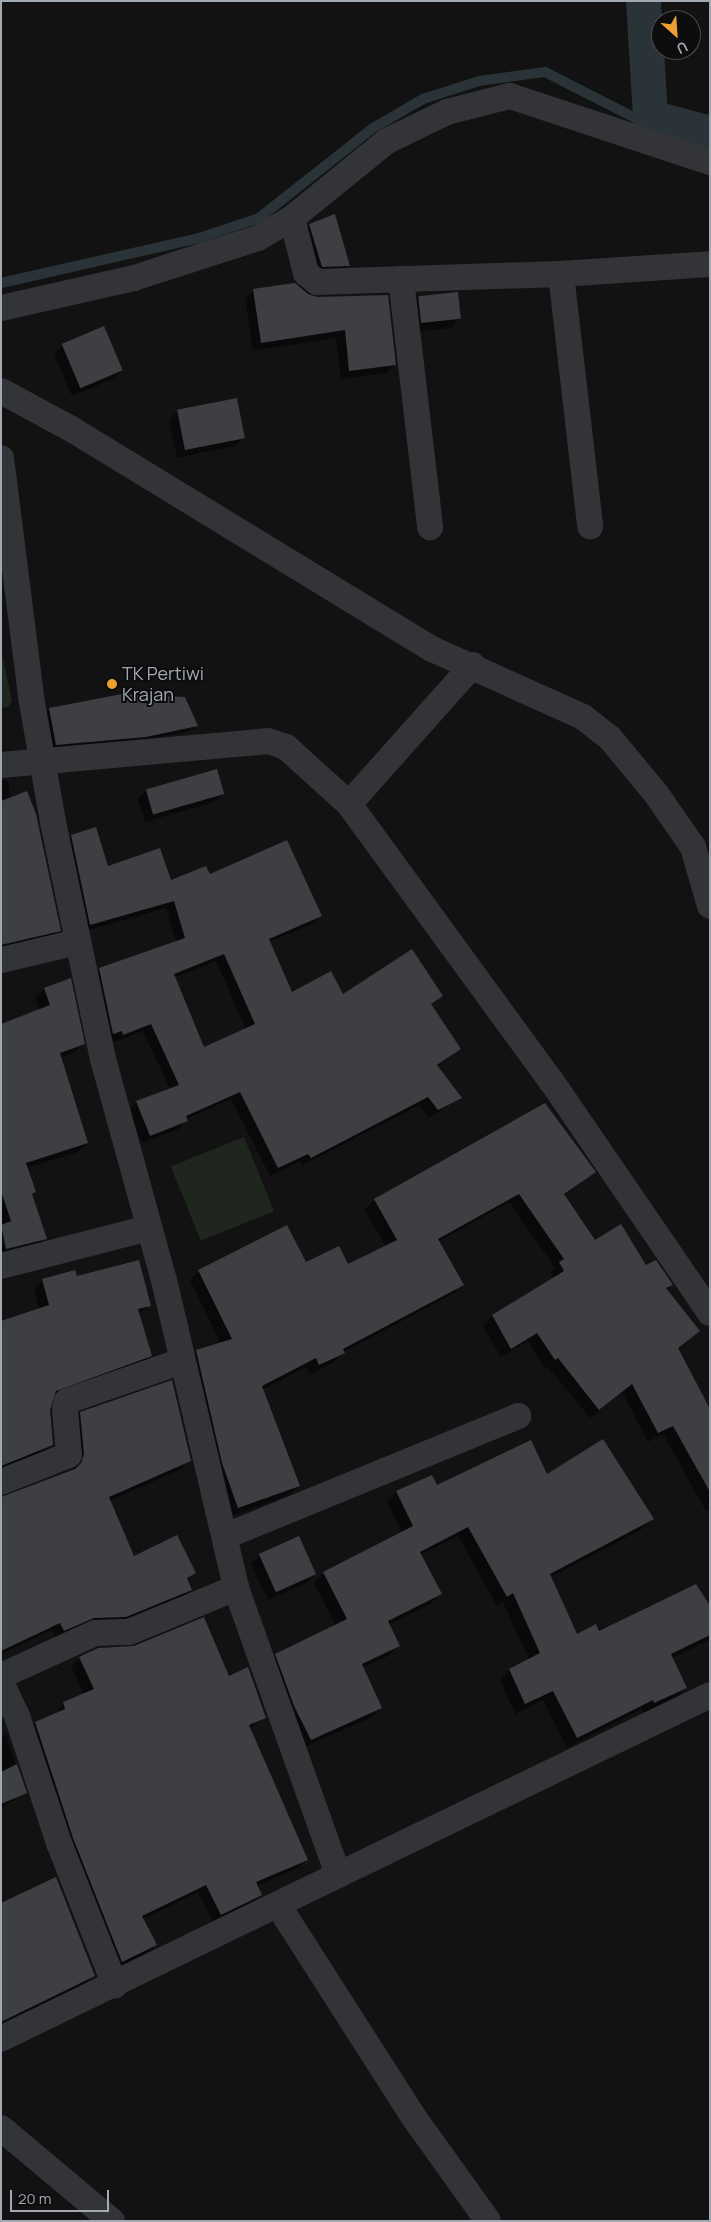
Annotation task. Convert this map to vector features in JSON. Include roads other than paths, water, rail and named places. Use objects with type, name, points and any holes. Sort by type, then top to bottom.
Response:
[{"type":"street","points":[[1,308],[134,278],[226,251],[258,238],[292,218],[387,141],[447,112],[510,96],[710,162]]},
{"type":"street","points":[[292,218],[306,273],[313,281],[561,274],[710,264]]},
{"type":"street","points":[[561,274],[590,526]]},
{"type":"street","points":[[401,279],[430,527]]},
{"type":"street","points":[[1,391],[73,430],[432,649],[473,665],[583,717],[610,738],[701,846],[710,906]]},
{"type":"street","points":[[1,458],[42,760],[103,1059],[149,1228],[226,1536],[236,1588],[338,1875]]},
{"type":"street","points":[[349,804],[473,665]]},
{"type":"street","points":[[1,765],[268,742],[286,747],[349,804],[552,1082],[710,1313]]},
{"type":"street","points":[[1,960],[78,942]]},
{"type":"street","points":[[1,1266],[149,1228]]},
{"type":"street","points":[[1,1482],[69,1455],[65,1409],[67,1401],[182,1361]]},
{"type":"street","points":[[226,1536],[518,1416]]},
{"type":"street","points":[[1,1676],[94,1633],[129,1632],[236,1588]]},
{"type":"street","points":[[1,1682],[17,1716],[59,1843],[115,1986]]},
{"type":"street","points":[[1,2039],[115,1986],[278,1904],[710,1695]]},
{"type":"street","points":[[278,1904],[415,2119],[488,2221]]},
{"type":"street","points":[[1,2128],[112,2221]]},
{"type":"waterway","points":[[643,1],[650,117],[710,133]]},
{"type":"waterway","points":[[1,283],[199,238],[259,218],[373,128],[423,99],[479,81],[545,72],[645,123],[710,144]]},
{"type":"place","name":"TK Pertiwi Krajan","points":[[112,684]]}]
